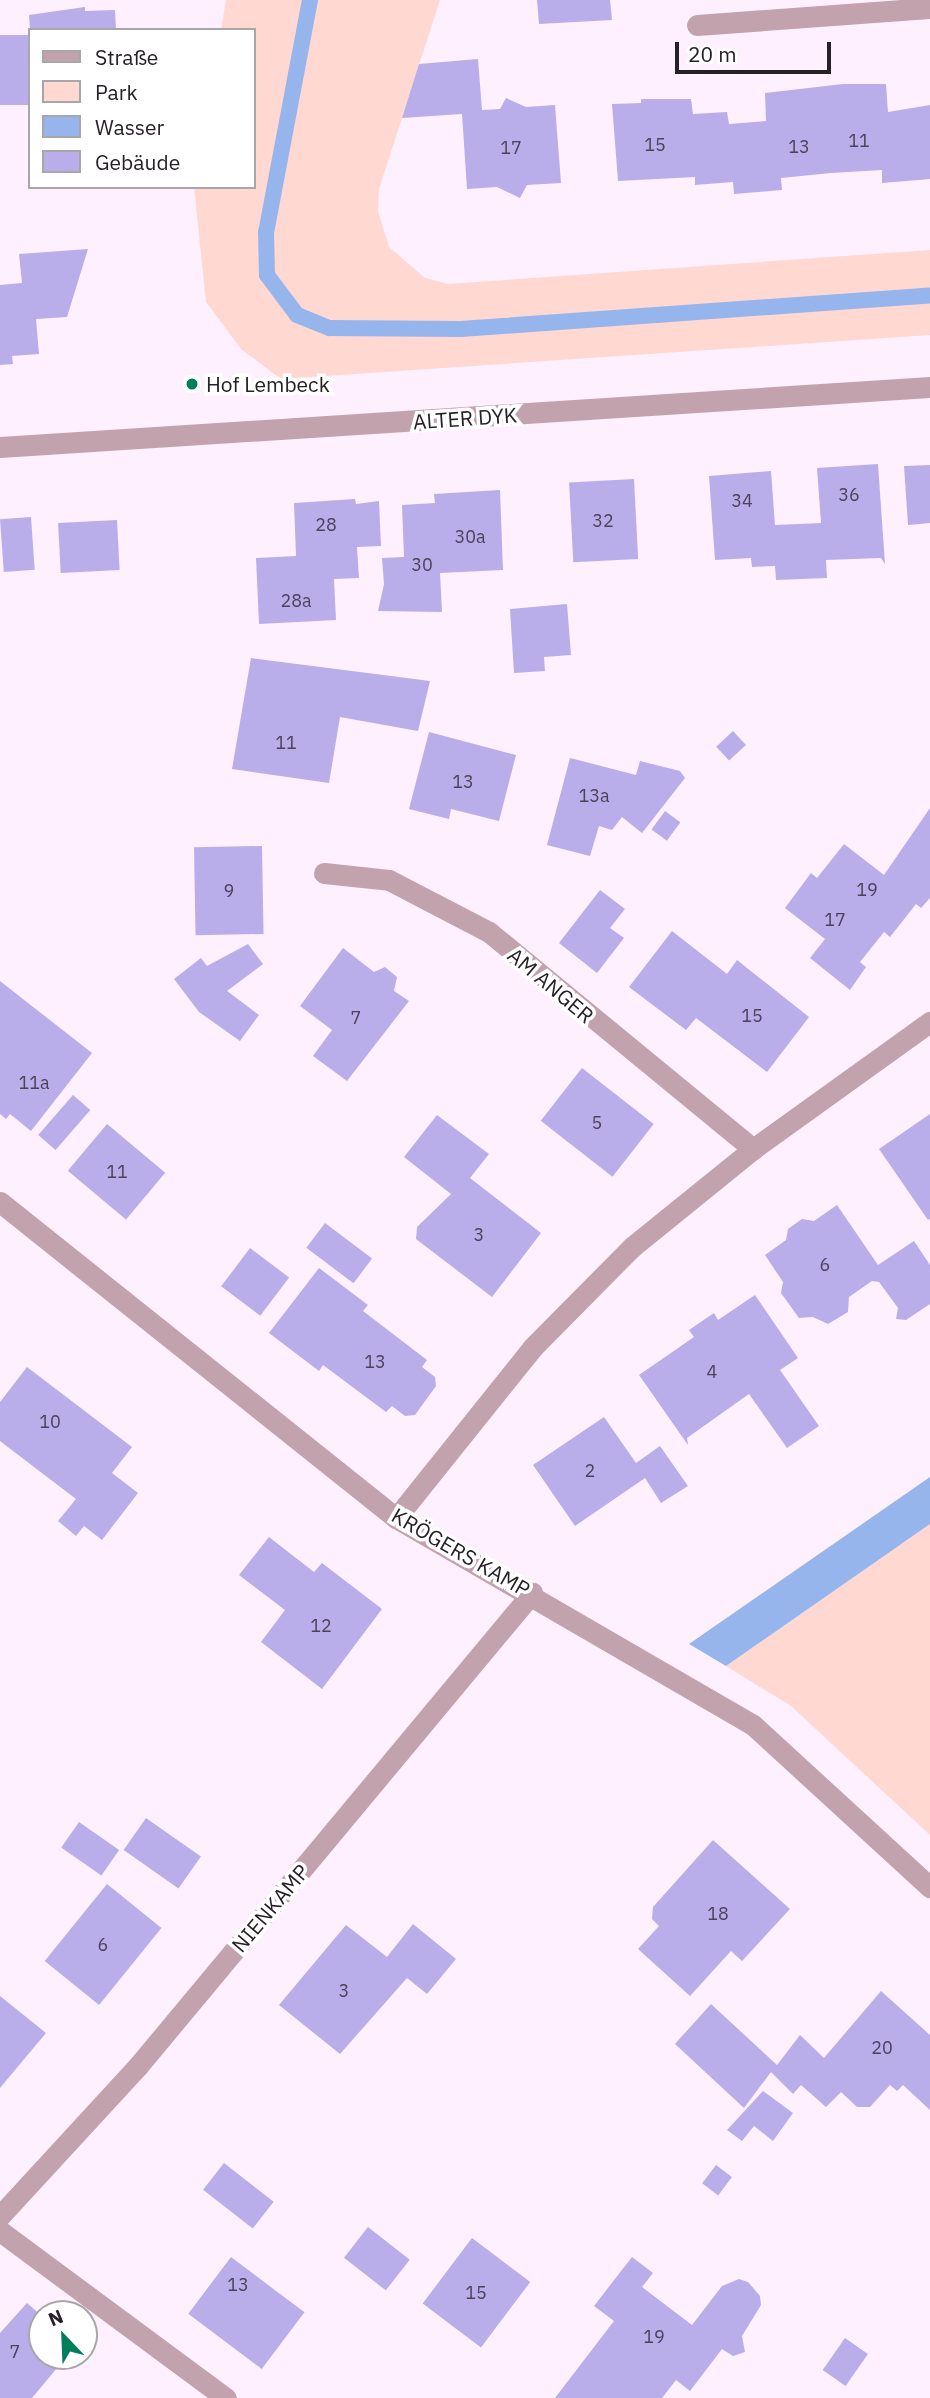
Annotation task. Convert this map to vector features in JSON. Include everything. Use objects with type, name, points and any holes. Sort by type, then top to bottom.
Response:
[{"type":"street","points":[[697,25],[930,8]]},
{"type":"street","name":"ALTER DYK","points":[[0,447],[930,387]]},
{"type":"street","name":"AM ANGER","points":[[324,873],[389,880],[489,932],[753,1150]]},
{"type":"street","points":[[397,1518],[533,1347],[632,1247],[753,1150],[930,1022]]},
{"type":"street","name":"KRÖGERS KAMP","points":[[0,1202],[397,1518],[532,1593],[753,1725],[930,1887]]},
{"type":"street","name":"NIENKAMP","points":[[0,2216],[138,2066],[532,1593]]},
{"type":"street","points":[[0,2231],[226,2398]]},
{"type":"green space","points":[[226,0],[440,0],[379,189],[378,211],[389,247],[425,278],[448,284],[930,250],[930,335],[281,379],[241,349],[206,302],[194,189],[256,189],[256,28],[221,28]]},
{"type":"green space","points":[[930,1524],[930,1835],[791,1706],[726,1666]]},
{"type":"water","points":[[930,1477],[930,1524],[726,1666],[689,1644]]},
{"type":"building","points":[[537,0],[610,0],[612,20],[539,24]]},
{"type":"building","points":[[85,7],[85,11],[115,10],[116,28],[30,28],[29,15]]},
{"type":"building","points":[[0,35],[28,35],[28,105],[0,105]]},
{"type":"building","points":[[478,59],[482,110],[500,109],[506,98],[526,107],[555,105],[561,183],[527,185],[520,198],[497,187],[467,189],[462,114],[402,118],[419,64]]},
{"type":"building","points":[[843,84],[886,84],[888,112],[930,105],[930,179],[882,183],[882,170],[831,173],[781,178],[782,190],[734,194],[733,182],[695,185],[695,177],[618,181],[612,104],[641,103],[641,99],[691,99],[693,114],[727,112],[729,124],[766,121],[765,93]]},
{"type":"building","points":[[88,249],[67,317],[36,319],[39,354],[12,356],[13,364],[0,365],[0,285],[22,283],[19,254]]},
{"type":"building","points":[[878,464],[885,564],[881,558],[826,560],[827,578],[776,580],[775,566],[752,567],[751,558],[715,560],[709,476],[771,471],[775,525],[821,523],[817,468]]},
{"type":"building","points":[[930,465],[930,523],[908,525],[904,466]]},
{"type":"building","points":[[634,479],[638,559],[573,562],[569,482]]},
{"type":"building","points":[[500,490],[503,570],[440,573],[442,612],[378,611],[384,584],[382,558],[404,557],[402,505],[435,503],[434,494]]},
{"type":"building","points":[[355,499],[356,504],[379,501],[381,546],[357,547],[359,578],[334,579],[336,620],[259,624],[256,558],[296,556],[294,503]]},
{"type":"building","points":[[31,517],[35,570],[4,572],[0,519]]},
{"type":"building","points":[[117,520],[120,570],[61,573],[58,523]]},
{"type":"building","points":[[567,604],[571,655],[544,657],[545,671],[514,673],[510,609]]},
{"type":"building","points":[[251,658],[430,681],[418,731],[340,717],[329,783],[232,769]]},
{"type":"building","points":[[733,731],[746,745],[729,761],[716,747]]},
{"type":"building","points":[[429,732],[516,755],[499,821],[451,809],[449,819],[409,809]]},
{"type":"building","points":[[570,758],[636,775],[640,761],[680,771],[685,778],[642,833],[622,817],[612,830],[599,826],[590,856],[547,845]]},
{"type":"building","points":[[930,808],[930,898],[921,908],[916,904],[890,937],[884,932],[860,962],[866,967],[850,990],[810,958],[825,939],[785,908],[811,873],[817,878],[844,844],[884,875]]},
{"type":"building","points":[[665,811],[680,822],[667,841],[651,830]]},
{"type":"building","points":[[262,846],[264,934],[196,935],[194,847]]},
{"type":"building","points":[[600,890],[625,909],[610,928],[624,938],[597,973],[559,943]]},
{"type":"building","points":[[672,931],[727,974],[737,960],[809,1017],[767,1072],[696,1018],[686,1030],[629,987]]},
{"type":"building","points":[[248,944],[263,964],[227,991],[259,1015],[240,1041],[199,1012],[174,979],[201,958],[207,966]]},
{"type":"building","points":[[343,948],[374,972],[385,967],[397,977],[394,991],[409,1001],[347,1081],[313,1056],[332,1030],[300,1006]]},
{"type":"building","points":[[0,981],[92,1053],[31,1131],[10,1114],[6,1119],[0,1114]]},
{"type":"building","points":[[582,1068],[654,1124],[612,1177],[541,1121]]},
{"type":"building","points":[[73,1095],[90,1110],[56,1150],[38,1135]]},
{"type":"building","points":[[930,1114],[930,1219],[928,1220],[879,1149]]},
{"type":"building","points":[[437,1115],[489,1154],[470,1178],[541,1233],[492,1297],[416,1239],[417,1227],[451,1194],[404,1157]]},
{"type":"building","points":[[107,1124],[165,1173],[126,1220],[68,1171]]},
{"type":"building","points":[[837,1205],[878,1265],[914,1241],[930,1265],[930,1304],[906,1320],[896,1319],[898,1308],[879,1282],[872,1281],[849,1297],[848,1312],[828,1324],[813,1317],[799,1318],[781,1293],[783,1282],[765,1255],[786,1240],[788,1229],[802,1219],[814,1221]]},
{"type":"building","points":[[325,1223],[372,1259],[353,1283],[306,1248]]},
{"type":"building","points":[[250,1248],[289,1277],[260,1316],[221,1286]]},
{"type":"building","points":[[319,1268],[368,1305],[363,1311],[427,1360],[422,1367],[435,1377],[436,1386],[415,1415],[405,1416],[392,1406],[386,1412],[323,1365],[319,1371],[269,1333]]},
{"type":"building","points":[[755,1295],[798,1358],[780,1370],[819,1426],[787,1448],[749,1394],[687,1438],[688,1445],[639,1375],[694,1337],[689,1330],[714,1313],[718,1320]]},
{"type":"building","points":[[27,1367],[132,1447],[112,1473],[138,1493],[102,1540],[84,1526],[76,1536],[58,1521],[76,1499],[0,1441],[0,1402]]},
{"type":"building","points":[[604,1417],[636,1463],[660,1446],[688,1486],[661,1503],[645,1478],[575,1526],[533,1465]]},
{"type":"building","points":[[269,1537],[314,1572],[322,1563],[382,1609],[322,1689],[261,1642],[285,1610],[239,1575]]},
{"type":"building","points":[[146,1818],[201,1856],[179,1888],[124,1850]]},
{"type":"building","points":[[79,1822],[119,1850],[101,1875],[61,1847]]},
{"type":"building","points":[[713,1840],[790,1909],[742,1961],[731,1951],[690,1996],[638,1949],[659,1926],[652,1919],[653,1907]]},
{"type":"building","points":[[107,1884],[161,1928],[99,2005],[45,1961]]},
{"type":"building","points":[[413,1924],[456,1959],[427,1994],[407,1978],[340,2054],[279,2005],[346,1925],[387,1957]]},
{"type":"building","points":[[881,1991],[930,2035],[930,2110],[903,2085],[897,2091],[890,2085],[870,2107],[857,2107],[841,2092],[826,2107],[801,2085],[793,2094],[771,2072],[744,2108],[675,2044],[711,2004],[777,2065],[800,2035],[824,2058]]},
{"type":"building","points":[[0,1996],[46,2033],[0,2088]]},
{"type":"building","points":[[763,2091],[793,2113],[773,2141],[754,2126],[742,2141],[727,2130]]},
{"type":"building","points":[[224,2163],[274,2202],[253,2229],[203,2190]]},
{"type":"building","points":[[716,2165],[732,2177],[718,2195],[702,2183]]},
{"type":"building","points":[[368,2227],[410,2260],[386,2290],[344,2258]]},
{"type":"building","points":[[472,2238],[530,2282],[481,2347],[423,2303]]},
{"type":"building","points":[[231,2257],[304,2312],[262,2369],[188,2314]]},
{"type":"building","points":[[632,2257],[653,2273],[642,2287],[692,2325],[722,2286],[739,2279],[748,2282],[760,2296],[761,2305],[742,2336],[745,2352],[733,2356],[722,2349],[690,2391],[676,2380],[662,2398],[555,2398],[614,2321],[594,2306]]},
{"type":"building","points":[[28,2304],[28,2370],[55,2370],[32,2398],[0,2398],[0,2333]]},
{"type":"building","points":[[845,2338],[868,2354],[846,2386],[823,2370]]},
{"type":"waterway","points":[[310,0],[266,232],[267,275],[297,315],[329,328],[461,329],[930,295]]},
{"type":"place","name":"Hof Lembeck","points":[[192,384]]}]
